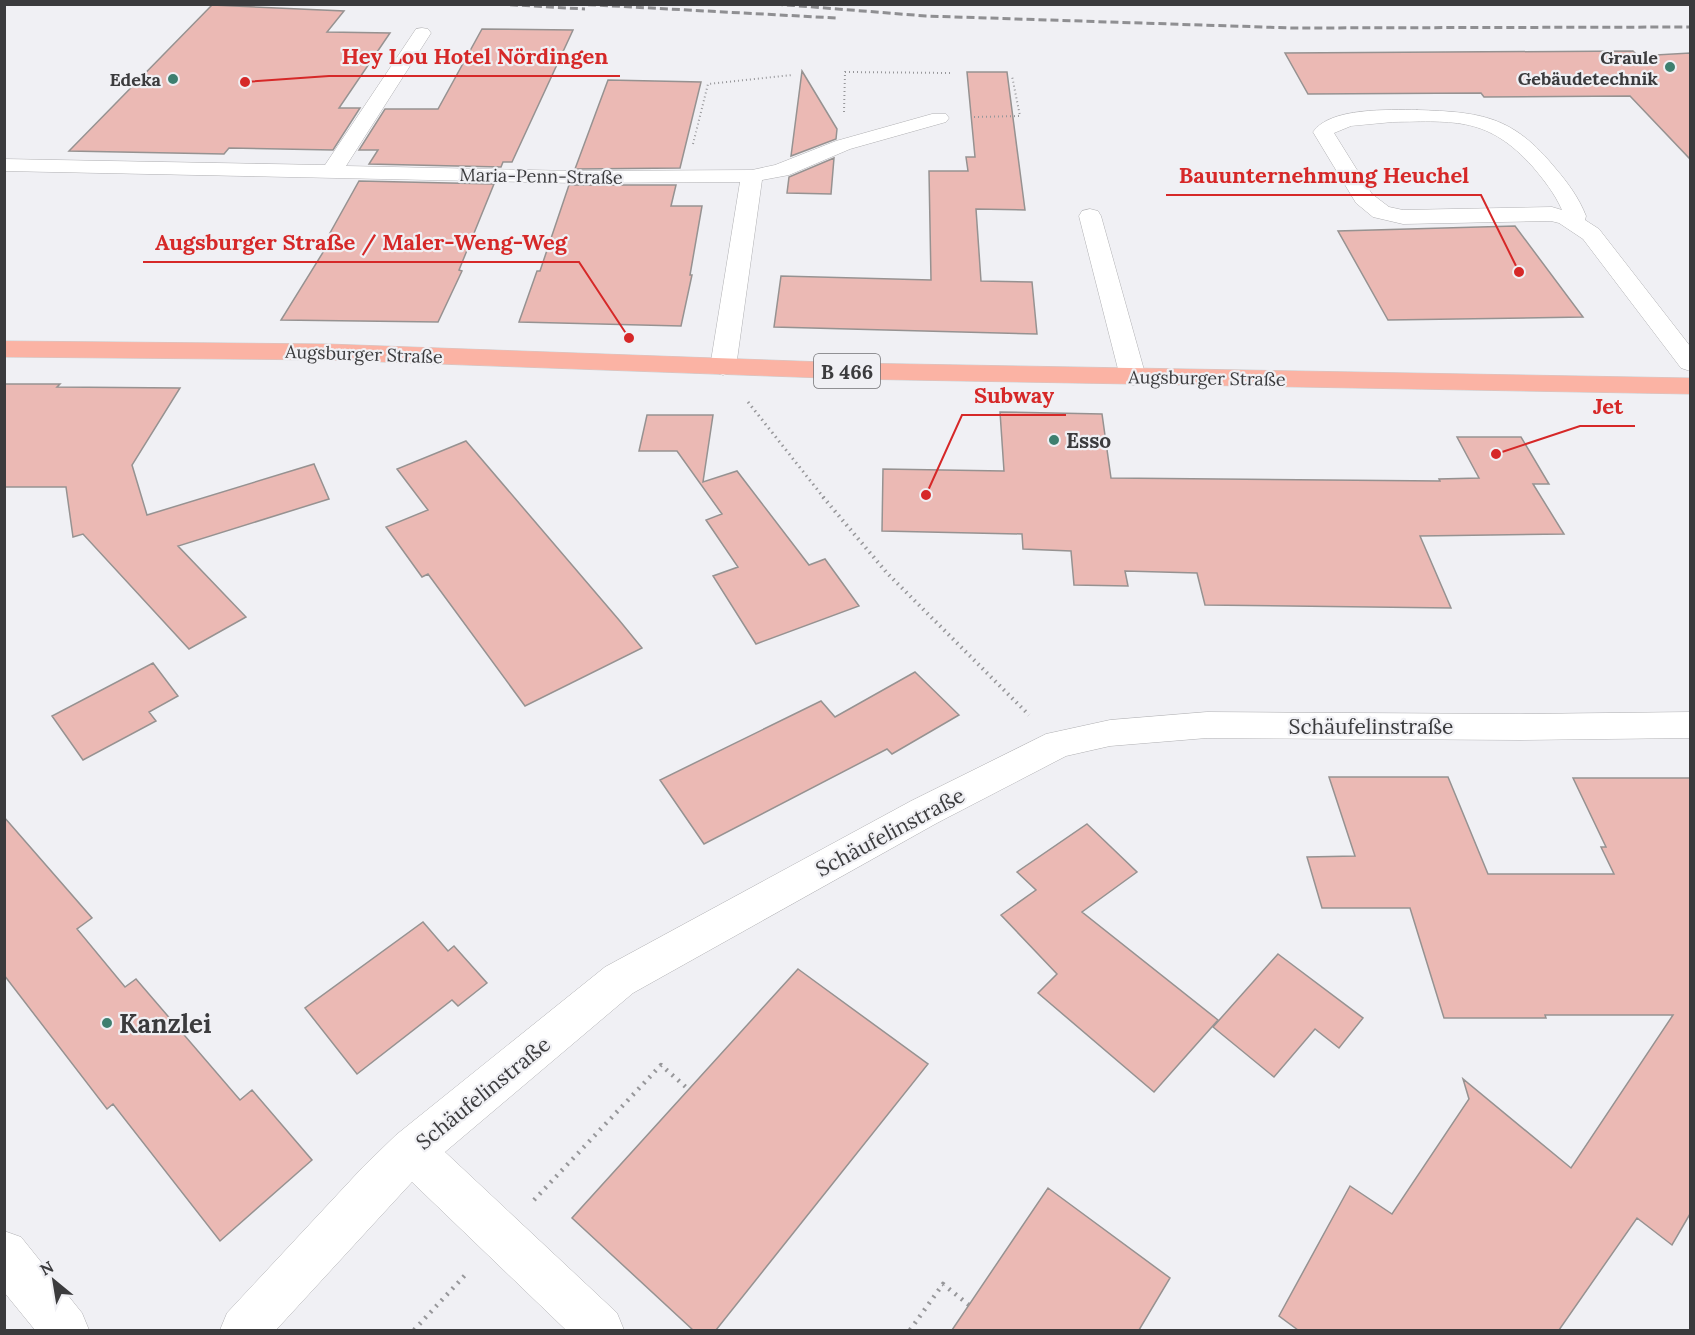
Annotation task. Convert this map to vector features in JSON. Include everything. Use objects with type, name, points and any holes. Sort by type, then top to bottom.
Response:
[{"type":"main road","name":"Augsburger Straße","points":[[6,348],[328,352],[723,367],[1133,377],[1690,386]]},
{"type":"street","points":[[331,172],[422,33]]},
{"type":"street","points":[[1573,221],[1575,216],[1569,201],[1523,143],[1513,135],[1489,124],[1459,117],[1364,117],[1337,121],[1323,132],[1364,198],[1381,212],[1403,217],[1542,214],[1573,221],[1591,234],[1690,363]]},
{"type":"street","name":"Maria-Penn-Straße","points":[[17,160],[331,172],[584,177],[752,176],[781,170],[843,145],[939,118]]},
{"type":"street","points":[[723,367],[752,176]]},
{"type":"street","points":[[1090,216],[1133,377]]},
{"type":"street","name":"Schäufelinstraße","points":[[244,1330],[412,1150],[619,980],[924,812],[1058,744],[1110,733],[1207,725],[1508,727],[1690,725]]},
{"type":"street","points":[[412,1150],[600,1330]]},
{"type":"street","points":[[4,1254],[65,1330]]},
{"type":"path","points":[[843,145],[845,72],[951,73]]},
{"type":"path","points":[[685,176],[708,84],[792,75]]},
{"type":"path","points":[[939,118],[1020,116],[1012,76]]},
{"type":"path","points":[[723,367],[858,541],[887,573],[1058,744]]},
{"type":"path","points":[[414,1330],[661,1065],[688,1089]]},
{"type":"path","points":[[910,1330],[943,1284],[969,1305]]},
{"type":"building","points":[[212,5],[344,11],[327,32],[390,33],[339,108],[360,108],[333,150],[229,148],[224,154],[69,151]]},
{"type":"building","points":[[482,29],[573,30],[512,162],[503,162],[501,167],[369,164],[378,150],[359,150],[385,109],[438,109]]},
{"type":"building","points":[[1633,51],[1638,56],[1690,53],[1690,159],[1630,96],[1484,97],[1481,93],[1308,94],[1285,53]]},
{"type":"building","points":[[802,71],[837,129],[836,139],[791,156]]},
{"type":"building","points":[[967,72],[1007,72],[1025,210],[976,209],[981,281],[1032,282],[1037,334],[774,327],[781,276],[931,280],[929,171],[968,171],[966,157],[975,157]]},
{"type":"building","points":[[608,80],[701,82],[680,168],[575,169]]},
{"type":"building","points":[[834,158],[831,194],[787,193],[789,177]]},
{"type":"building","points":[[359,181],[494,184],[459,270],[462,271],[438,322],[281,320],[335,233],[330,233]]},
{"type":"building","points":[[569,185],[676,185],[671,206],[702,206],[690,275],[692,275],[681,326],[519,322],[537,271],[540,271]]},
{"type":"building","points":[[1515,226],[1583,317],[1388,320],[1338,231]]},
{"type":"building","points":[[4,384],[180,388],[132,465],[147,515],[314,464],[329,499],[178,546],[246,617],[189,649],[83,534],[73,537],[66,487],[4,487]]},
{"type":"building","points":[[1000,412],[1102,414],[1111,478],[1440,481],[1439,479],[1479,478],[1457,437],[1521,437],[1549,484],[1533,484],[1564,534],[1420,536],[1451,608],[1205,605],[1197,573],[1125,571],[1128,586],[1074,585],[1071,551],[1023,549],[1022,534],[882,531],[883,469],[1004,471]]},
{"type":"building","points":[[647,415],[713,415],[703,482],[737,471],[809,565],[825,559],[859,606],[756,644],[713,576],[738,567],[706,520],[722,514],[677,451],[639,451]]},
{"type":"building","points":[[466,441],[642,648],[525,706],[428,574],[422,577],[386,527],[428,510],[397,469]]},
{"type":"building","points":[[153,663],[178,696],[149,712],[156,721],[83,760],[52,716]]},
{"type":"building","points":[[915,672],[959,715],[892,754],[887,749],[704,844],[660,780],[821,701],[835,717]]},
{"type":"building","points":[[1329,777],[1448,777],[1488,874],[1614,874],[1601,847],[1606,847],[1573,778],[1690,778],[1690,1214],[1672,1245],[1637,1218],[1559,1330],[1298,1330],[1279,1316],[1350,1186],[1392,1214],[1469,1099],[1463,1079],[1571,1168],[1673,1015],[1444,1018],[1410,908],[1322,908],[1307,857],[1355,856]]},
{"type":"building","points":[[4,817],[92,918],[77,929],[125,987],[136,979],[240,1100],[252,1090],[312,1160],[220,1241],[113,1104],[107,1109],[4,975]]},
{"type":"building","points":[[1087,824],[1137,872],[1082,912],[1218,1020],[1154,1092],[1038,993],[1057,974],[1001,915],[1036,890],[1017,872]]},
{"type":"building","points":[[423,922],[448,951],[454,946],[487,983],[458,1006],[452,1000],[357,1074],[305,1008]]},
{"type":"building","points":[[1278,954],[1363,1018],[1339,1048],[1315,1029],[1274,1077],[1213,1027]]},
{"type":"building","points":[[798,969],[928,1064],[716,1330],[693,1330],[572,1218]]},
{"type":"building","points":[[1048,1188],[1170,1278],[1139,1330],[952,1330]]},
{"type":"railway","points":[[498,4],[585,9]]},
{"type":"railway","points":[[576,4],[836,18]]},
{"type":"railway","points":[[775,4],[926,16],[1293,28],[1690,27]]},
{"type":"place","name":"Graule Gebäudetechnik","points":[[1670,67]]},
{"type":"place","name":"Edeka","points":[[173,79]]},
{"type":"place","name":"Hey Lou Hotel Nördingen","points":[[245,82]]},
{"type":"place","name":"Bauunternehmung Heuchel","points":[[1519,272]]},
{"type":"place","name":"Augsburger Straße / Maler-Weng-Weg","points":[[629,338]]},
{"type":"place","name":"Esso","points":[[1054,440]]},
{"type":"place","name":"Jet","points":[[1496,454]]},
{"type":"place","name":"Subway","points":[[926,495]]},
{"type":"place","name":"Kanzlei","points":[[107,1023]]}]
